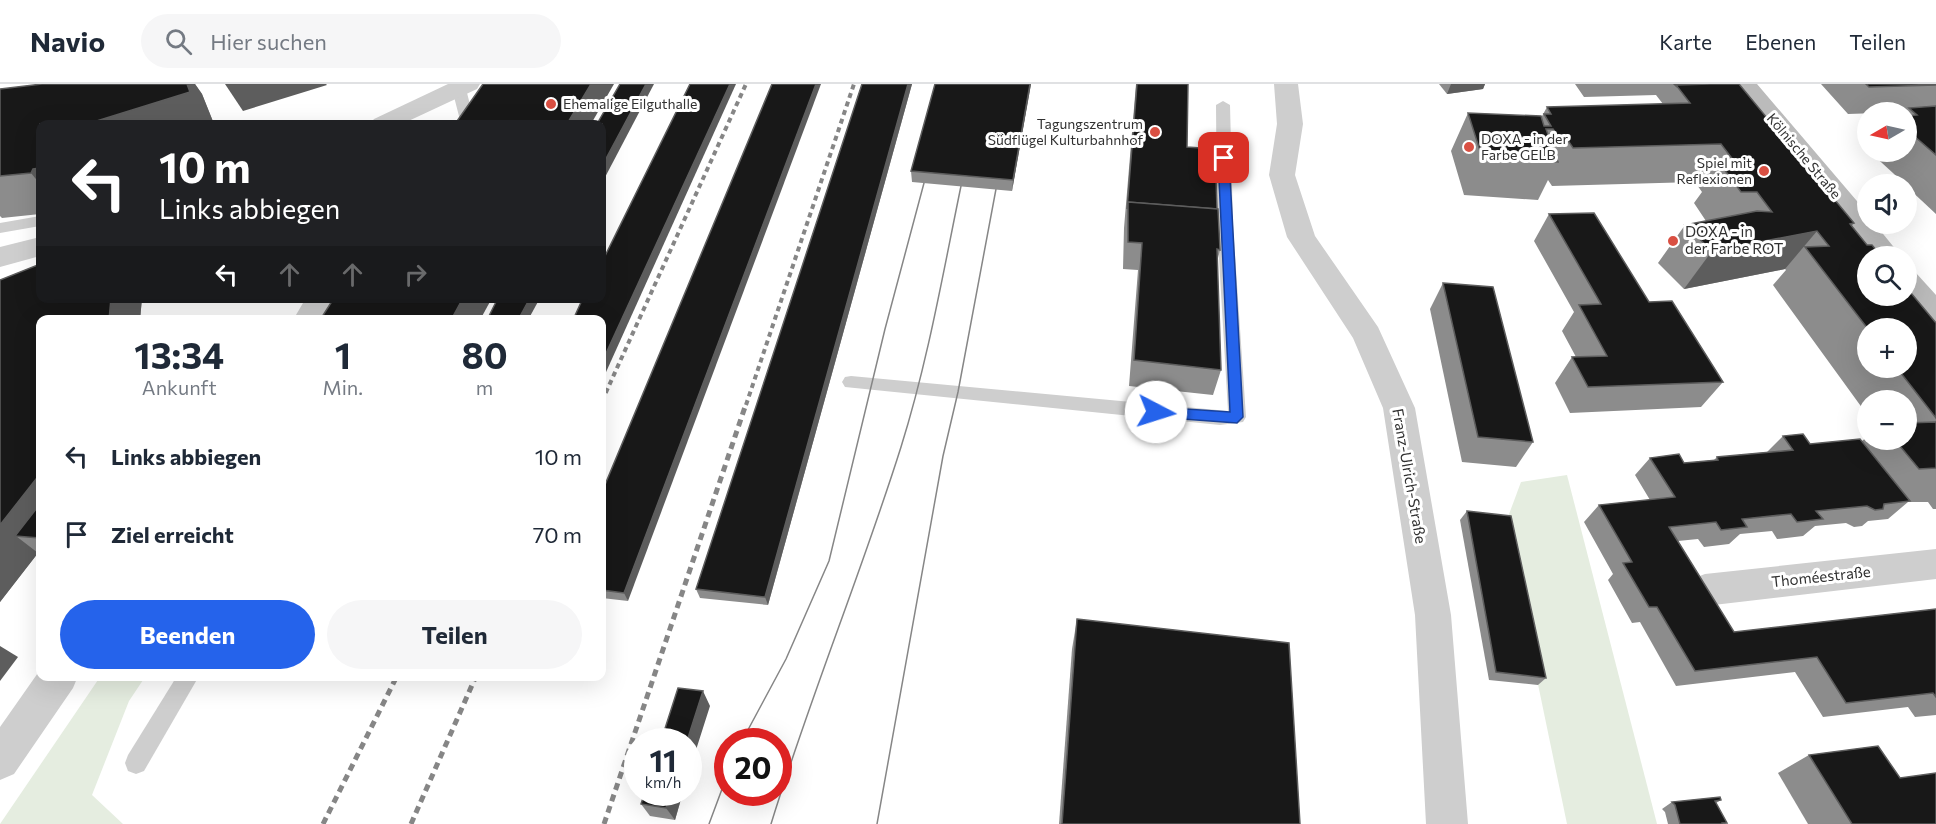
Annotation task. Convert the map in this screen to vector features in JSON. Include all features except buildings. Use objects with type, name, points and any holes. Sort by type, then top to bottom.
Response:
[{"type":"main road","name":"Kölnische Straße","points":[[1744,84],[1879,246]]},
{"type":"main road","points":[[1917,293],[1936,315]]},
{"type":"street","name":"Franz-Ulrich-Straße","points":[[1286,84],[1290,124],[1282,175],[1301,237],[1367,335],[1399,408],[1433,615],[1447,824]]},
{"type":"street","points":[[391,120],[464,86]]},
{"type":"street","points":[[0,257],[36,248]]},
{"type":"street","name":"Thoméestraße","points":[[1705,590],[1936,564]]},
{"type":"street","points":[[0,760],[55,681]]},
{"type":"lane","points":[[464,86],[467,120]]},
{"type":"lane","points":[[851,382],[1197,416],[1237,417],[1225,225],[1223,105]]},
{"type":"lane","points":[[0,228],[36,222]]},
{"type":"lane","points":[[136,763],[186,681]]},
{"type":"shaded area","points":[[1567,475],[1657,824],[1567,824],[1505,525],[1521,482]]},
{"type":"shaded area","points":[[97,681],[142,681],[129,701],[92,795],[123,824],[0,824]]},
{"type":"tram line","points":[[749,728],[786,659],[829,561],[885,329],[924,183]]},
{"type":"tram line","points":[[771,824],[911,415],[961,186]]},
{"type":"tram line","points":[[877,824],[943,456],[958,392],[996,189]]},
{"type":"tram line","points":[[709,824],[716,806]]},
{"type":"railway","points":[[606,392],[746,84]]},
{"type":"railway","points":[[746,405],[854,84]]},
{"type":"railway","points":[[604,824],[746,404]]},
{"type":"railway","points":[[323,824],[394,681]]},
{"type":"railway","points":[[411,824],[474,681]]},
{"type":"place","name":"Ehemalige Eilguthalle","points":[[551,104]]},
{"type":"place","name":"Tagungszentrum Südflügel Kulturbahnhof","points":[[1155,132]]},
{"type":"place","name":"DOXA - in der Farbe GELB","points":[[1469,147]]},
{"type":"place","name":"Spiel mit Reflexionen","points":[[1764,171]]},
{"type":"place","name":"DOXA - in der Farbe ROT","points":[[1673,241]]},
{"type":"route","points":[[1156,412],[1220,418],[1237,417],[1225,225],[1224,158]]}]
